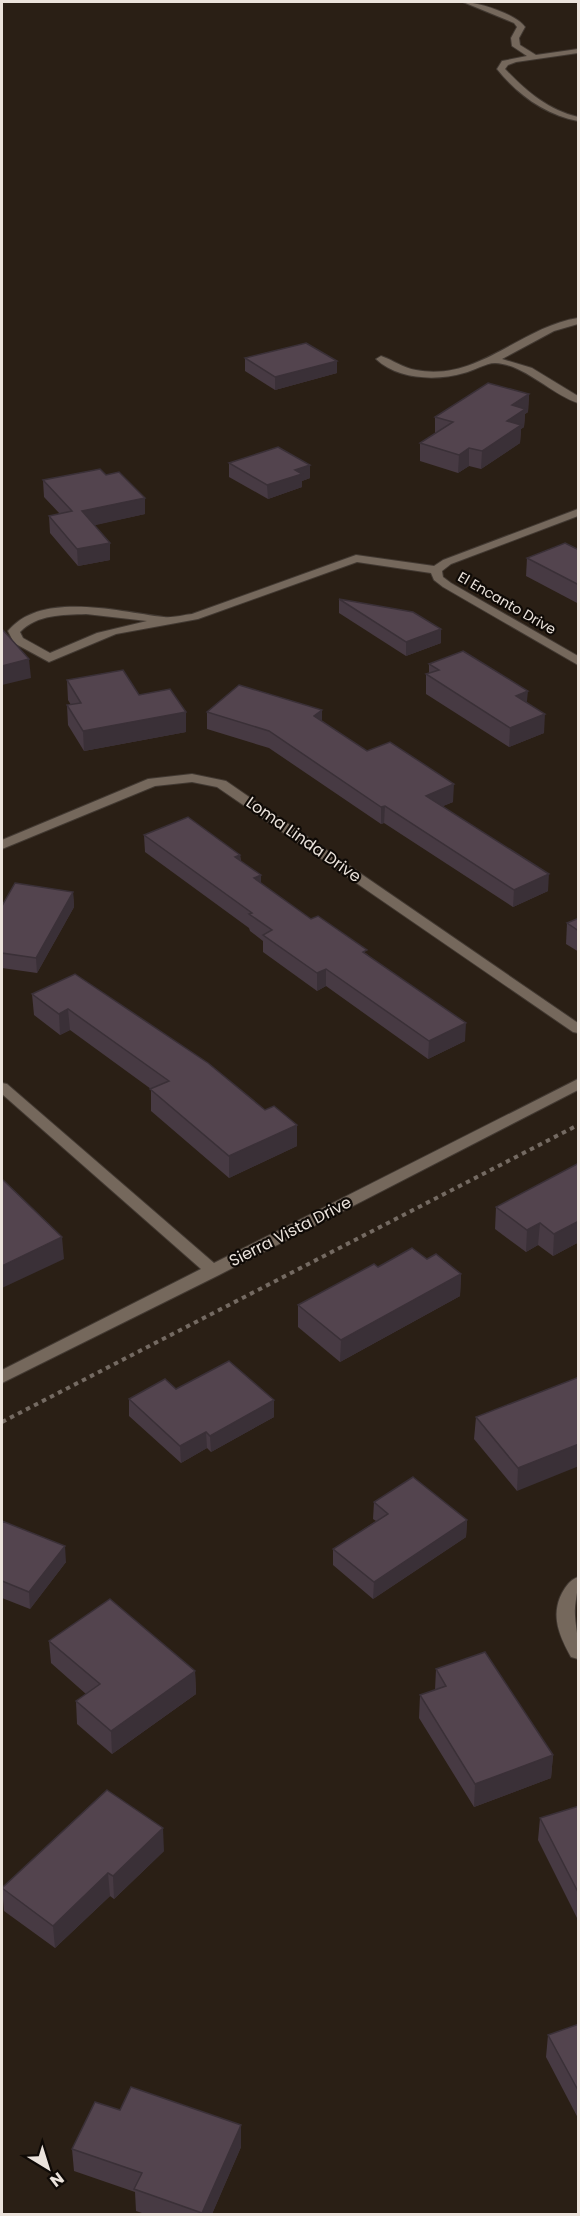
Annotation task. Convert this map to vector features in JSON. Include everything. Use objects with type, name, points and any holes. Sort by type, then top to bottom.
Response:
[{"type":"street","points":[[405,2],[418,2]]},
{"type":"street","points":[[466,2],[517,21],[521,27],[515,38],[516,46],[533,56]]},
{"type":"street","points":[[579,51],[515,60],[505,63],[501,69],[537,102],[561,114],[579,119]]},
{"type":"street","points":[[381,359],[393,367],[422,377],[452,372],[493,359],[555,326],[579,321]]},
{"type":"street","points":[[493,359],[514,363],[579,400]]},
{"type":"street","name":"El Encanto Drive","points":[[579,512],[447,562],[436,570],[438,578],[447,585],[579,662]]},
{"type":"street","points":[[166,621],[143,615],[93,610],[57,612],[29,618],[19,623],[14,631],[18,640],[49,658],[126,627],[194,617],[356,558],[436,570]]},
{"type":"street","name":"Loma Linda Drive","points":[[2,845],[153,782],[192,778],[221,784],[579,1029]]},
{"type":"street","name":"Sierra Vista Drive","points":[[2,1377],[579,1084]]},
{"type":"street","points":[[2,1087],[213,1270]]},
{"type":"street","points":[[579,1584],[565,1609],[566,1631],[579,1652]]},
{"type":"path","points":[[2,1422],[579,1125]]},
{"type":"building","points":[[306,343],[337,361],[275,377],[245,358]]},
{"type":"building","points":[[488,383],[529,394],[512,405],[525,409],[507,421],[521,425],[482,451],[469,448],[459,455],[420,443],[453,422],[435,417]]},
{"type":"building","points":[[278,447],[310,465],[295,470],[302,474],[267,485],[229,463]]},
{"type":"building","points":[[100,469],[106,475],[119,472],[145,498],[82,511],[110,543],[77,549],[49,516],[72,511],[43,480]]},
{"type":"building","points":[[565,543],[579,550],[579,585],[527,558]]},
{"type":"building","points":[[339,599],[413,612],[441,629],[406,642]]},
{"type":"building","points":[[2,629],[29,659],[2,666]]},
{"type":"building","points":[[463,651],[528,691],[516,696],[545,714],[510,728],[426,674],[439,670],[429,664]]},
{"type":"building","points":[[123,670],[139,695],[170,689],[186,712],[83,731],[67,705],[81,703],[67,680]]},
{"type":"building","points":[[239,685],[322,710],[314,716],[367,751],[390,742],[454,784],[426,796],[549,874],[514,890],[385,806],[381,807],[269,731],[207,712]]},
{"type":"building","points":[[188,817],[240,855],[235,857],[261,875],[254,878],[311,919],[318,916],[367,950],[363,952],[466,1023],[429,1041],[326,969],[317,973],[263,935],[272,930],[144,835]]},
{"type":"building","points":[[15,883],[73,892],[36,958],[2,953],[2,906]]},
{"type":"building","points":[[579,918],[579,931],[567,923]]},
{"type":"building","points":[[75,974],[208,1063],[265,1110],[274,1106],[297,1125],[229,1156],[150,1089],[169,1081],[68,1009],[59,1014],[32,994]]},
{"type":"building","points":[[579,1163],[579,1221],[554,1234],[540,1223],[527,1230],[496,1207]]},
{"type":"building","points":[[2,1179],[62,1237],[2,1266]]},
{"type":"building","points":[[412,1248],[427,1259],[436,1254],[461,1274],[341,1340],[298,1305],[374,1264],[378,1267]]},
{"type":"building","points":[[229,1361],[274,1400],[210,1436],[206,1432],[180,1446],[129,1399],[165,1379],[176,1389]]},
{"type":"building","points":[[579,1377],[579,1444],[518,1468],[476,1417]]},
{"type":"building","points":[[413,1477],[467,1520],[374,1582],[333,1549],[388,1514],[374,1502]]},
{"type":"building","points":[[2,1521],[65,1546],[29,1592],[2,1581]]},
{"type":"building","points":[[110,1599],[195,1671],[111,1731],[76,1701],[100,1684],[49,1641]]},
{"type":"building","points":[[485,1652],[553,1755],[475,1784],[420,1695],[446,1686],[436,1669]]},
{"type":"building","points":[[107,1790],[163,1828],[113,1876],[108,1873],[53,1926],[2,1888]]},
{"type":"building","points":[[579,1806],[579,1894],[540,1818]]},
{"type":"building","points":[[579,2024],[579,2092],[548,2035]]},
{"type":"building","points":[[131,2087],[241,2125],[202,2213],[134,2189],[142,2173],[72,2149],[95,2102],[120,2110]]}]
